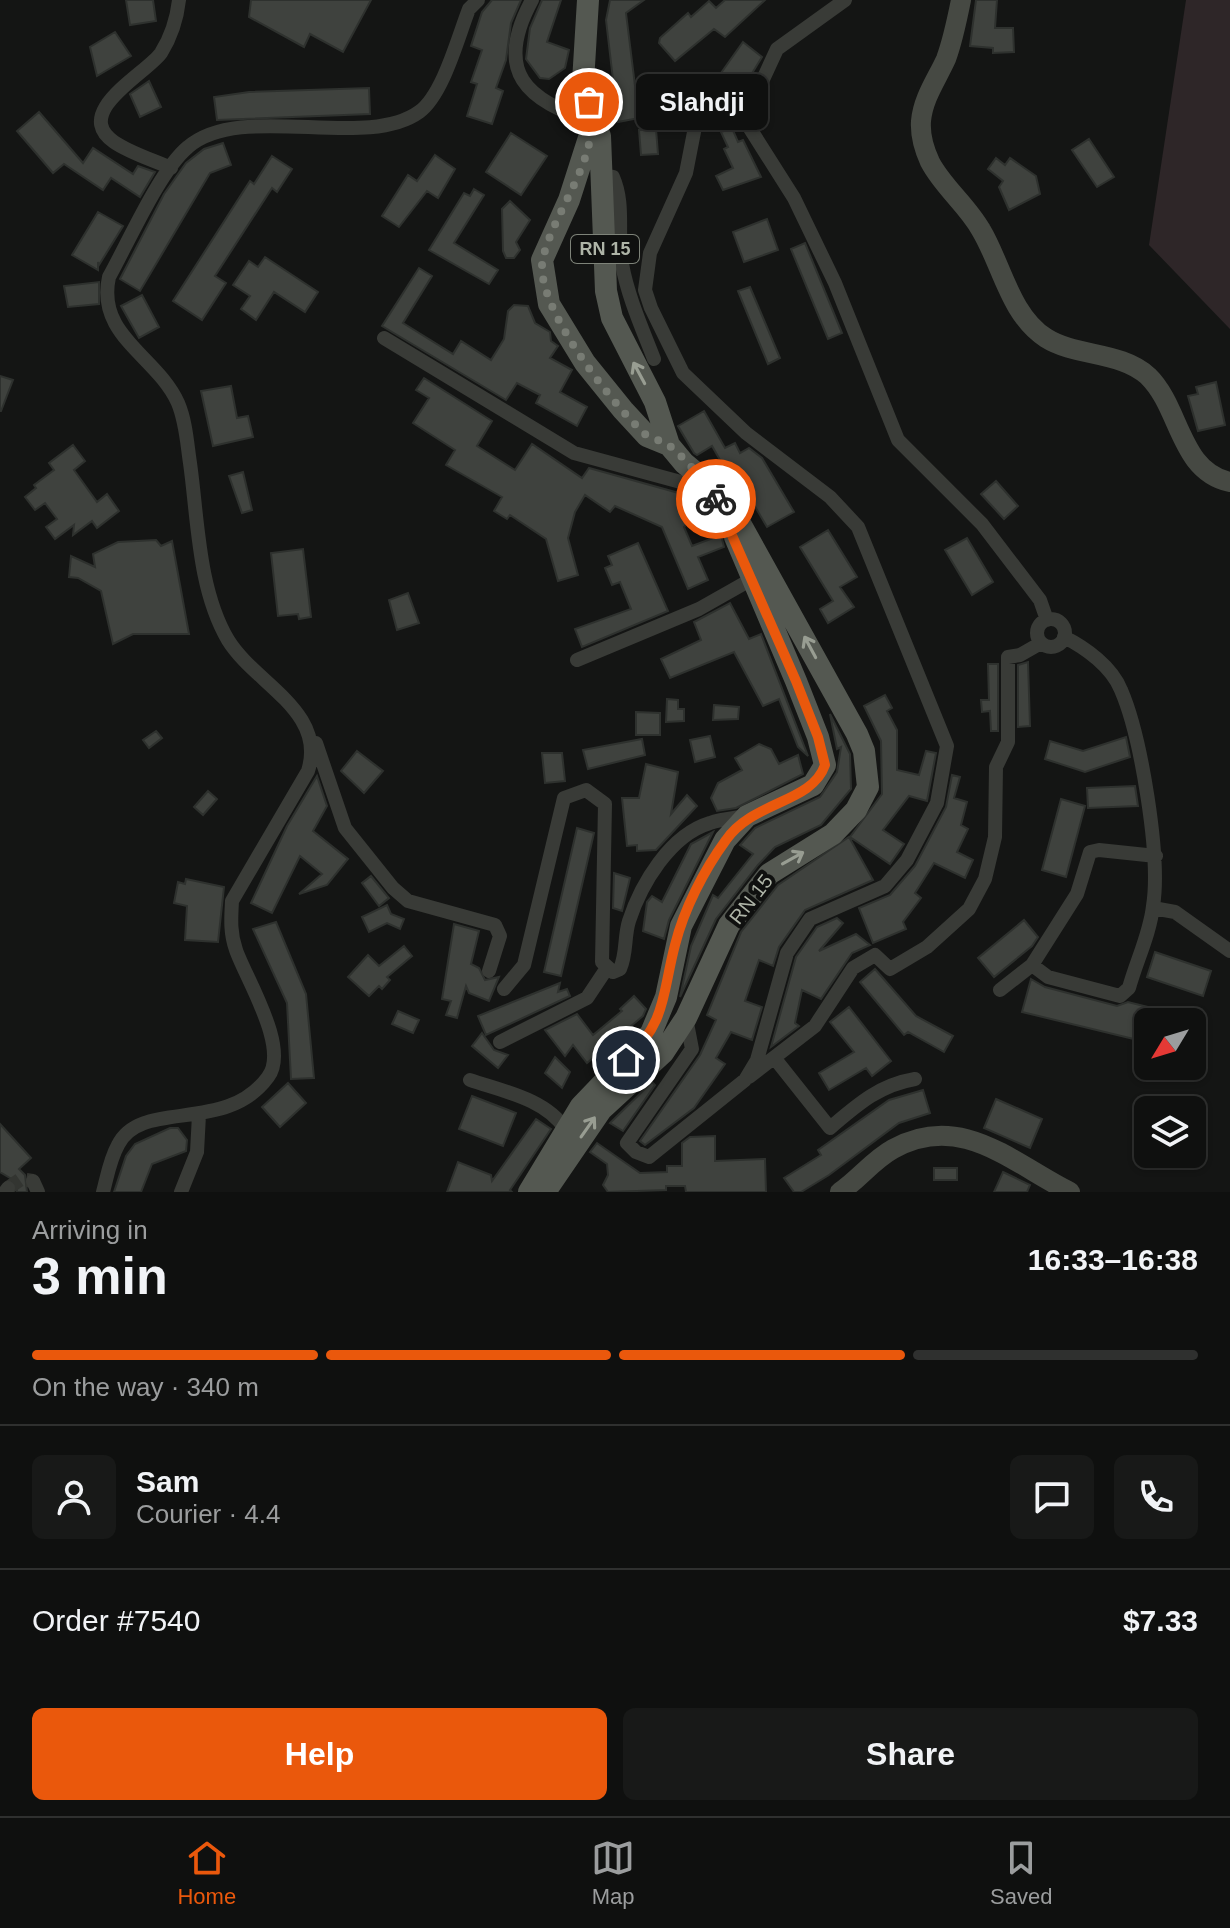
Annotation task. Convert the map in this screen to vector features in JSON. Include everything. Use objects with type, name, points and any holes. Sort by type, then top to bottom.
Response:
[{"type":"main road","name":"RN 15","points":[[588,0],[583,82],[600,136],[606,291],[612,318],[655,402],[669,445]]},
{"type":"main road","points":[[961,0],[946,58],[926,99],[921,119],[921,137],[931,164],[981,230],[1014,302],[1028,323],[1047,339],[1141,370],[1159,387],[1173,410],[1187,449],[1200,467],[1230,482]]},
{"type":"main road","name":"RN 15","points":[[545,1192],[601,1110],[663,1053],[686,1018],[729,925],[753,894],[776,867],[847,823],[868,787],[864,751],[848,717],[726,498],[709,488],[669,445],[647,436],[623,410],[585,363],[549,304],[542,260],[569,200],[594,122]]},
{"type":"main road","points":[[569,200],[582,194],[602,204]]},
{"type":"main road","points":[[529,1192],[565,1129],[593,1091],[651,1033],[666,997],[681,926],[725,840],[747,816],[813,785],[825,765],[818,737],[752,579],[709,488]]},
{"type":"main road","points":[[840,1192],[893,1148],[942,1134],[976,1140],[1002,1150],[1070,1192]]},
{"type":"street","points":[[478,0],[469,9],[435,93],[418,113],[380,126],[218,128],[188,147],[171,168],[109,277],[105,294],[111,318],[129,346],[162,377],[177,402],[184,424],[213,608],[229,642],[311,731],[328,771],[345,828],[393,888],[408,901],[495,925],[500,936],[489,971]]},
{"type":"street","points":[[532,0],[523,16],[514,59],[516,72],[534,95],[561,112],[594,122]]},
{"type":"street","points":[[745,1080],[757,1060],[787,953],[810,919],[885,886],[907,860],[937,803],[947,746],[858,527],[830,497],[746,433],[683,373],[645,290],[650,253],[686,173],[695,127],[757,95],[777,49],[845,0]]},
{"type":"street","points":[[171,168],[112,141],[103,125],[101,111],[110,97],[160,53],[172,31],[178,3]]},
{"type":"street","points":[[737,108],[751,124],[794,198],[835,283],[898,440],[982,524],[1040,600],[1047,620]]},
{"type":"street","points":[[600,175],[613,177],[620,194],[622,261],[629,294],[654,359]]},
{"type":"street","points":[[629,294],[645,290]]},
{"type":"street","points":[[384,338],[574,453],[709,488]]},
{"type":"street","points":[[577,660],[699,609],[752,579]]},
{"type":"street","points":[[1032,965],[1048,977],[1120,996],[1129,988],[1153,908],[1156,856],[1135,736],[1121,688],[1101,663],[1064,637],[1059,622],[1047,620]]},
{"type":"street","points":[[1041,643],[1038,630],[1047,620]]},
{"type":"street","points":[[686,1018],[692,1049],[627,1143],[649,1157],[745,1080],[776,1060],[815,1026],[853,968],[875,955],[890,969],[927,947],[969,909],[985,879],[995,837],[996,767],[1008,742],[1008,657],[1041,643],[1054,647],[1064,637]]},
{"type":"street","points":[[103,1192],[118,1143],[135,1127],[157,1118],[225,1111],[258,1091],[272,1073],[273,1049],[259,995],[236,951],[230,924],[232,901],[308,771],[313,755],[311,731]]},
{"type":"street","points":[[504,989],[524,965],[564,798],[586,790],[598,797],[607,813],[602,962],[613,972],[620,969],[625,958],[628,924],[645,882],[685,835],[709,823],[747,816]]},
{"type":"street","points":[[1000,990],[1032,965],[1077,894],[1090,852],[1099,850],[1156,856]]},
{"type":"street","points":[[1153,908],[1175,912],[1230,951]]},
{"type":"street","points":[[500,1042],[587,998],[607,968]]},
{"type":"street","points":[[776,1060],[830,1128],[870,1095],[891,1083],[915,1079]]},
{"type":"street","points":[[470,1080],[532,1102],[555,1114],[565,1129]]},
{"type":"street","points":[[181,1192],[197,1152],[199,1115]]},
{"type":"shaded area","points":[[1186,0],[1230,0],[1230,329],[1149,245]]},
{"type":"building","points":[[126,0],[153,0],[156,21],[130,25]]},
{"type":"building","points":[[251,0],[371,0],[343,52],[310,34],[304,47],[249,17]]},
{"type":"building","points":[[492,0],[521,0],[511,23],[506,60],[496,88],[503,91],[492,124],[467,116],[477,84],[471,82],[482,50],[471,46],[482,12]]},
{"type":"building","points":[[542,0],[561,0],[547,42],[569,50],[565,68],[549,79],[540,78],[526,59],[530,28]]},
{"type":"building","points":[[610,0],[644,0],[626,13],[639,118],[618,122],[606,20]]},
{"type":"building","points":[[725,0],[765,0],[725,37],[714,29],[675,61],[659,43],[660,38],[688,13],[691,17],[709,1],[716,8]]},
{"type":"building","points":[[976,0],[997,0],[995,28],[1013,28],[1014,52],[993,53],[993,48],[970,46]]},
{"type":"building","points":[[115,32],[131,56],[97,76],[90,47]]},
{"type":"building","points":[[743,42],[762,57],[740,93],[721,78],[721,73]]},
{"type":"building","points":[[149,81],[161,107],[140,117],[130,94]]},
{"type":"building","points":[[369,88],[370,114],[217,120],[214,97],[249,92]]},
{"type":"building","points":[[39,112],[83,163],[93,148],[133,174],[138,166],[155,172],[140,197],[111,178],[103,190],[64,164],[53,173],[17,131]]},
{"type":"building","points":[[732,128],[738,142],[743,140],[761,177],[723,190],[716,176],[733,168],[724,149],[728,147],[721,132]]},
{"type":"building","points":[[656,129],[658,154],[641,155],[639,130]]},
{"type":"building","points":[[511,133],[547,156],[521,195],[486,172]]},
{"type":"building","points":[[1089,139],[1114,177],[1097,187],[1072,150]]},
{"type":"building","points":[[223,143],[231,165],[210,173],[140,291],[120,279],[164,194],[186,163],[204,149]]},
{"type":"building","points":[[435,155],[455,169],[438,198],[427,191],[399,227],[382,216],[408,175],[417,181]]},
{"type":"building","points":[[272,156],[292,169],[277,192],[272,188],[215,276],[226,283],[202,320],[173,301],[250,181],[254,184]]},
{"type":"building","points":[[996,158],[1005,165],[1010,158],[1036,176],[1040,194],[1009,210],[999,187],[1003,181],[988,169]]},
{"type":"building","points":[[474,189],[484,195],[454,243],[498,270],[489,284],[429,250],[464,193],[470,196]]},
{"type":"building","points":[[510,201],[530,220],[516,242],[520,250],[514,258],[506,258],[503,251],[502,209]]},
{"type":"building","points":[[98,212],[123,226],[99,265],[98,262],[98,270],[72,255]]},
{"type":"building","points":[[767,219],[778,250],[744,262],[733,232]]},
{"type":"building","points":[[805,243],[842,333],[828,339],[791,249]]},
{"type":"building","points":[[265,257],[318,292],[305,312],[274,292],[256,320],[241,309],[250,296],[233,285],[249,261],[258,267]]},
{"type":"building","points":[[419,268],[432,276],[403,323],[453,354],[461,341],[491,360],[504,339],[508,311],[514,305],[528,306],[535,323],[550,332],[551,341],[558,346],[550,358],[572,370],[560,392],[587,407],[577,426],[536,403],[540,395],[517,383],[506,400],[382,326]]},
{"type":"building","points":[[99,282],[99,304],[68,307],[64,286]]},
{"type":"building","points":[[750,287],[780,358],[768,364],[738,291]]},
{"type":"building","points":[[142,295],[159,327],[139,338],[121,306]]},
{"type":"building","points":[[0,376],[13,380],[1,411],[0,411]]},
{"type":"building","points":[[424,378],[492,421],[477,446],[515,470],[532,444],[582,478],[589,468],[693,497],[704,508],[684,527],[692,546],[721,535],[724,547],[698,557],[708,580],[688,589],[662,527],[615,506],[610,512],[585,495],[575,512],[568,538],[578,575],[558,581],[546,539],[510,515],[507,519],[494,511],[502,497],[446,465],[455,450],[413,423],[429,398],[416,390]]},
{"type":"building","points":[[1216,382],[1225,425],[1198,431],[1188,396],[1198,394],[1196,387]]},
{"type":"building","points":[[231,386],[237,418],[248,416],[253,437],[213,446],[201,391]]},
{"type":"building","points":[[704,411],[725,448],[735,443],[740,453],[749,448],[762,458],[794,512],[767,527],[730,464],[724,467],[712,446],[697,455],[694,453],[678,426]]},
{"type":"building","points":[[73,445],[85,461],[74,470],[97,502],[107,494],[119,511],[97,528],[92,521],[73,535],[74,525],[55,539],[46,527],[57,519],[45,503],[35,510],[25,497],[36,488],[34,485],[54,470],[49,463]]},
{"type":"building","points":[[243,472],[252,510],[242,513],[229,476]]},
{"type":"building","points":[[996,481],[1018,506],[1004,519],[981,494]]},
{"type":"building","points":[[828,530],[857,577],[840,587],[854,607],[828,623],[820,609],[833,601],[800,547]]},
{"type":"building","points":[[967,538],[993,582],[972,595],[945,550]]},
{"type":"building","points":[[156,540],[161,546],[172,541],[189,634],[133,634],[113,644],[101,591],[78,578],[69,577],[71,556],[95,567],[93,554],[118,542]]},
{"type":"building","points":[[638,543],[668,611],[582,647],[575,629],[631,609],[620,582],[612,585],[605,568],[612,565],[608,556]]},
{"type":"building","points":[[303,549],[311,617],[299,619],[298,614],[278,616],[271,553]]},
{"type":"building","points":[[408,593],[419,623],[397,630],[389,600]]},
{"type":"building","points":[[730,603],[749,639],[761,634],[808,756],[798,747],[779,699],[763,706],[734,652],[670,678],[661,659],[701,640],[694,622]]},
{"type":"building","points":[[1028,662],[1030,726],[1018,727],[1018,665]]},
{"type":"building","points":[[988,664],[998,664],[998,731],[991,731],[990,711],[982,712],[981,700],[989,700]]},
{"type":"building","points":[[885,695],[892,708],[887,711],[897,730],[897,770],[919,775],[926,751],[936,753],[927,801],[909,796],[883,830],[904,844],[890,864],[850,837],[882,794],[881,741],[864,706]]},
{"type":"building","points":[[667,699],[678,700],[678,709],[684,709],[684,721],[666,722]]},
{"type":"building","points":[[714,705],[739,707],[738,719],[713,720]]},
{"type":"building","points":[[636,712],[660,713],[660,735],[636,735]]},
{"type":"building","points":[[830,714],[850,754],[851,789],[821,825],[775,847],[758,865],[716,919],[680,997],[691,946],[713,895],[718,898],[753,854],[740,845],[755,828],[820,797],[837,772],[841,747],[837,749]]},
{"type":"building","points":[[156,731],[162,738],[149,748],[143,740]]},
{"type":"building","points":[[710,736],[715,757],[695,762],[690,740]]},
{"type":"building","points":[[1126,737],[1130,757],[1085,772],[1045,759],[1050,741],[1083,751]]},
{"type":"building","points":[[642,739],[645,755],[588,769],[583,750]]},
{"type":"building","points":[[759,744],[771,749],[779,764],[798,755],[803,774],[736,808],[717,811],[711,798],[718,783],[742,770],[735,758]]},
{"type":"building","points":[[357,751],[383,771],[364,793],[341,771]]},
{"type":"building","points":[[542,753],[562,753],[565,781],[545,783]]},
{"type":"building","points":[[646,764],[678,772],[671,814],[687,795],[697,806],[656,850],[637,851],[637,845],[627,846],[622,798],[639,798]]},
{"type":"building","points":[[952,775],[960,777],[954,798],[967,802],[961,825],[968,829],[957,852],[973,860],[965,878],[934,863],[915,893],[921,898],[903,922],[906,929],[873,943],[859,908],[890,895],[915,866],[946,807]]},
{"type":"building","points":[[317,776],[327,806],[313,831],[348,859],[327,885],[299,894],[322,874],[300,856],[272,913],[251,903],[287,826]]},
{"type":"building","points":[[1135,786],[1138,806],[1088,808],[1087,788]]},
{"type":"building","points":[[208,791],[217,799],[203,815],[194,807]]},
{"type":"building","points":[[1061,799],[1085,806],[1066,877],[1042,870]]},
{"type":"building","points":[[577,828],[594,833],[561,976],[544,972]]},
{"type":"building","points":[[713,832],[669,920],[664,939],[643,931],[647,902],[652,896],[662,902],[691,844]]},
{"type":"building","points":[[849,837],[873,880],[805,910],[779,947],[773,966],[759,960],[745,1001],[762,1007],[752,1040],[731,1032],[716,1058],[725,1064],[694,1108],[645,1145],[640,1141],[700,1055],[716,1020],[707,1015],[741,932],[778,885]]},
{"type":"building","points":[[614,873],[630,878],[622,911],[613,908]]},
{"type":"building","points":[[371,876],[389,898],[379,906],[362,883]]},
{"type":"building","points":[[186,879],[224,887],[218,942],[185,940],[187,906],[174,903],[178,882],[185,884]]},
{"type":"building","points":[[387,905],[391,914],[404,919],[400,929],[387,923],[369,932],[362,917]]},
{"type":"building","points":[[837,918],[843,923],[819,951],[856,934],[870,945],[852,953],[821,999],[802,990],[795,1023],[799,1026],[771,1047],[796,957],[817,927]]},
{"type":"building","points":[[1024,920],[1038,937],[1032,946],[994,977],[978,958]]},
{"type":"building","points":[[276,922],[306,994],[314,1078],[291,1079],[287,1003],[253,929]]},
{"type":"building","points":[[454,924],[479,931],[471,964],[479,968],[485,980],[499,977],[489,1001],[469,993],[466,986],[457,1018],[446,1015],[451,1001],[442,999]]},
{"type":"building","points":[[404,946],[412,956],[387,977],[390,980],[382,989],[379,986],[369,996],[348,977],[368,955],[379,966]]},
{"type":"building","points":[[1155,952],[1211,971],[1203,996],[1147,977]]},
{"type":"building","points":[[875,969],[916,1016],[953,1036],[944,1052],[908,1032],[904,1035],[860,982]]},
{"type":"building","points":[[1031,979],[1045,987],[1117,1006],[1128,1002],[1152,1008],[1134,1008],[1134,1039],[1022,1012]]},
{"type":"building","points":[[560,983],[558,992],[567,989],[570,996],[486,1035],[478,1016]]},
{"type":"building","points":[[634,996],[646,1009],[643,1016],[587,1063],[573,1045],[565,1056],[545,1030],[577,1014],[593,1035],[622,1011],[620,1009]]},
{"type":"building","points":[[849,1007],[891,1061],[872,1076],[866,1068],[829,1090],[819,1073],[854,1052],[830,1022]]},
{"type":"building","points":[[398,1011],[419,1020],[413,1033],[392,1024]]},
{"type":"building","points":[[482,1033],[494,1050],[508,1055],[498,1068],[472,1046]]},
{"type":"building","points":[[555,1057],[570,1072],[562,1088],[545,1073]]},
{"type":"building","points":[[652,1082],[655,1085],[623,1131],[610,1123]]},
{"type":"building","points":[[288,1083],[306,1103],[280,1127],[262,1107]]},
{"type":"building","points":[[923,1090],[930,1113],[899,1123],[801,1192],[794,1192],[784,1178],[821,1155],[818,1150],[889,1100]]},
{"type":"building","points":[[472,1096],[516,1113],[503,1146],[459,1129]]},
{"type":"building","points":[[996,1099],[1042,1119],[1030,1148],[984,1128]]},
{"type":"building","points":[[536,1119],[551,1129],[510,1190],[512,1192],[447,1192],[458,1162],[491,1175],[492,1181]]},
{"type":"building","points":[[0,1124],[31,1158],[19,1169],[25,1175],[27,1192],[17,1192],[15,1181],[0,1172]]},
{"type":"building","points":[[170,1128],[178,1128],[187,1140],[186,1151],[152,1164],[141,1192],[114,1192],[126,1156],[135,1144]]},
{"type":"building","points":[[715,1136],[715,1161],[765,1159],[766,1192],[686,1192],[685,1186],[666,1186],[666,1190],[608,1192],[603,1185],[608,1175],[607,1164],[590,1152],[597,1143],[640,1173],[667,1172],[667,1166],[682,1166],[682,1143],[690,1137]]},
{"type":"building","points":[[934,1168],[957,1168],[957,1180],[934,1180]]},
{"type":"building","points":[[1003,1172],[1030,1185],[1027,1192],[994,1192]]},
{"type":"tunnel","points":[[8,1188],[21,1179],[33,1181]]},
{"type":"way so far","points":[[589,102],[594,122],[569,200],[542,260],[549,304],[585,363],[623,410],[647,436],[669,445],[704,480],[716,499]]},
{"type":"place","name":"Slahdji","points":[[589,102]]},
{"type":"route","points":[[626,1060],[651,1033],[659,1019],[681,926],[725,840],[747,816],[813,785],[825,765],[818,737],[796,681],[716,499]]}]
